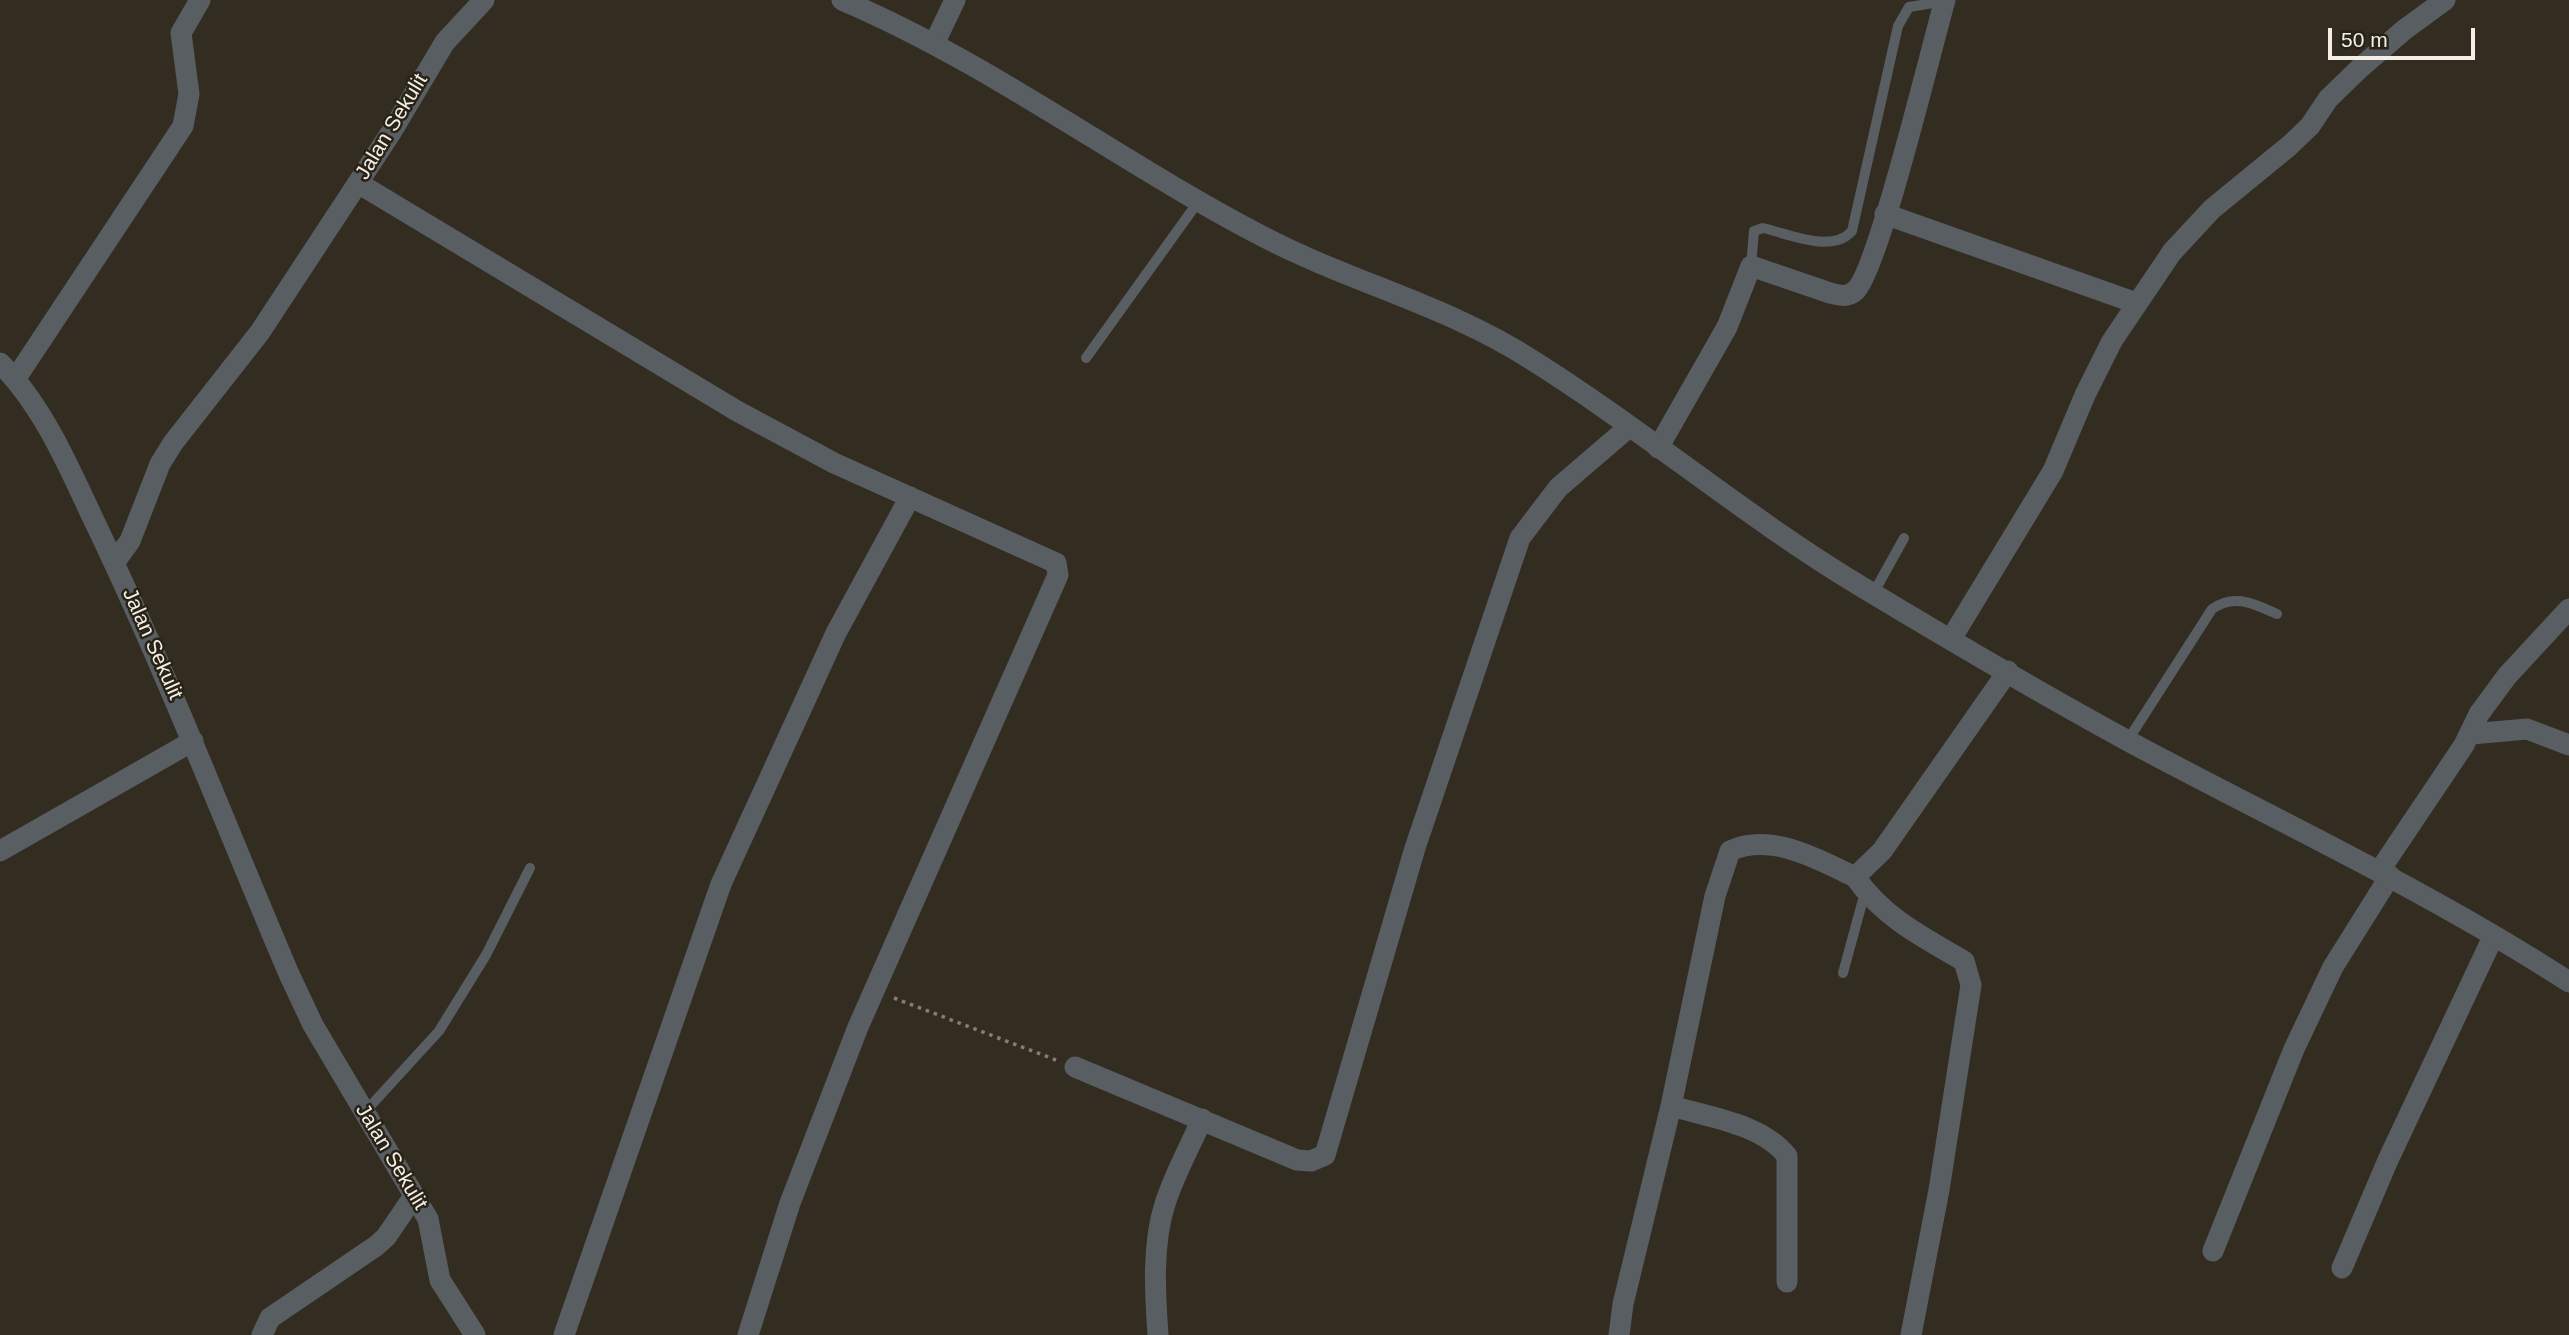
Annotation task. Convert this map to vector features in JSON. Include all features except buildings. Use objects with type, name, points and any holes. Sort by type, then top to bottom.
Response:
[{"type":"street","points":[[16,378],[183,126],[189,94],[181,33],[200,0]]},
{"type":"street","name":"Jalan Sekulit","points":[[475,1335],[440,1280],[428,1219],[313,1026],[135,604],[114,563],[130,541],[160,464],[173,443],[260,332],[358,183],[445,42],[484,0]]},
{"type":"street","points":[[842,0],[934,44],[1198,201],[1284,247],[1437,308],[1487,333],[1566,381],[1738,507],[1873,594],[2128,740],[2385,873],[2569,982]]},
{"type":"street","points":[[934,44],[955,0]]},
{"type":"street","points":[[1951,639],[2053,471],[2085,395],[2112,341],[2172,252],[2212,209],[2310,126],[2328,99],[2360,68],[2403,30],[2445,0]]},
{"type":"street","points":[[1658,448],[1727,327],[1751,266],[1830,293],[1849,295],[1856,290],[1864,276],[1885,214],[1945,1]]},
{"type":"street","points":[[358,183],[726,405],[814,453],[1056,562],[1058,575],[858,1027],[790,1203],[748,1335]]},
{"type":"street","points":[[1885,214],[2136,303]]},
{"type":"street","points":[[0,363],[16,378],[59,449],[114,563]]},
{"type":"street","points":[[1074,1067],[1297,1160],[1311,1161],[1325,1155],[1415,848],[1520,538],[1558,488],[1629,427]]},
{"type":"street","points":[[564,1335],[721,884],[836,633],[910,497]]},
{"type":"street","points":[[2213,1251],[2294,1049],[2327,979],[2385,873],[2470,734],[2479,714],[2507,677],[2569,609]]},
{"type":"street","points":[[1860,885],[2008,671]]},
{"type":"street","points":[[2470,734],[2527,729],[2569,745]]},
{"type":"street","points":[[0,851],[193,741]]},
{"type":"street","points":[[1619,1335],[1629,1279],[1671,1107],[1715,896],[1730,851],[1741,846],[1777,845],[1860,885],[1893,920],[1964,961],[1971,985],[1939,1190],[1911,1335]]},
{"type":"street","points":[[2342,1268],[2388,1160],[2493,937]]},
{"type":"street","points":[[1671,1107],[1762,1135],[1777,1144],[1787,1156],[1787,1282]]},
{"type":"street","points":[[1158,1335],[1156,1287],[1160,1220],[1165,1202],[1202,1119]]},
{"type":"street","points":[[262,1335],[270,1318],[386,1237],[414,1196]]},
{"type":"lane","points":[[1751,266],[1754,231],[1763,228],[1832,242],[1844,239],[1852,231],[1898,26],[1909,7],[1945,1]]},
{"type":"lane","points":[[1086,358],[1198,201]]},
{"type":"lane","points":[[1873,594],[1904,538]]},
{"type":"lane","points":[[2128,740],[2213,609],[2223,602],[2248,601],[2277,614]]},
{"type":"lane","points":[[364,1113],[439,1031],[486,955],[530,867]]},
{"type":"lane","points":[[1843,973],[1860,885]]},
{"type":"path","points":[[876,991],[1074,1067]]}]
